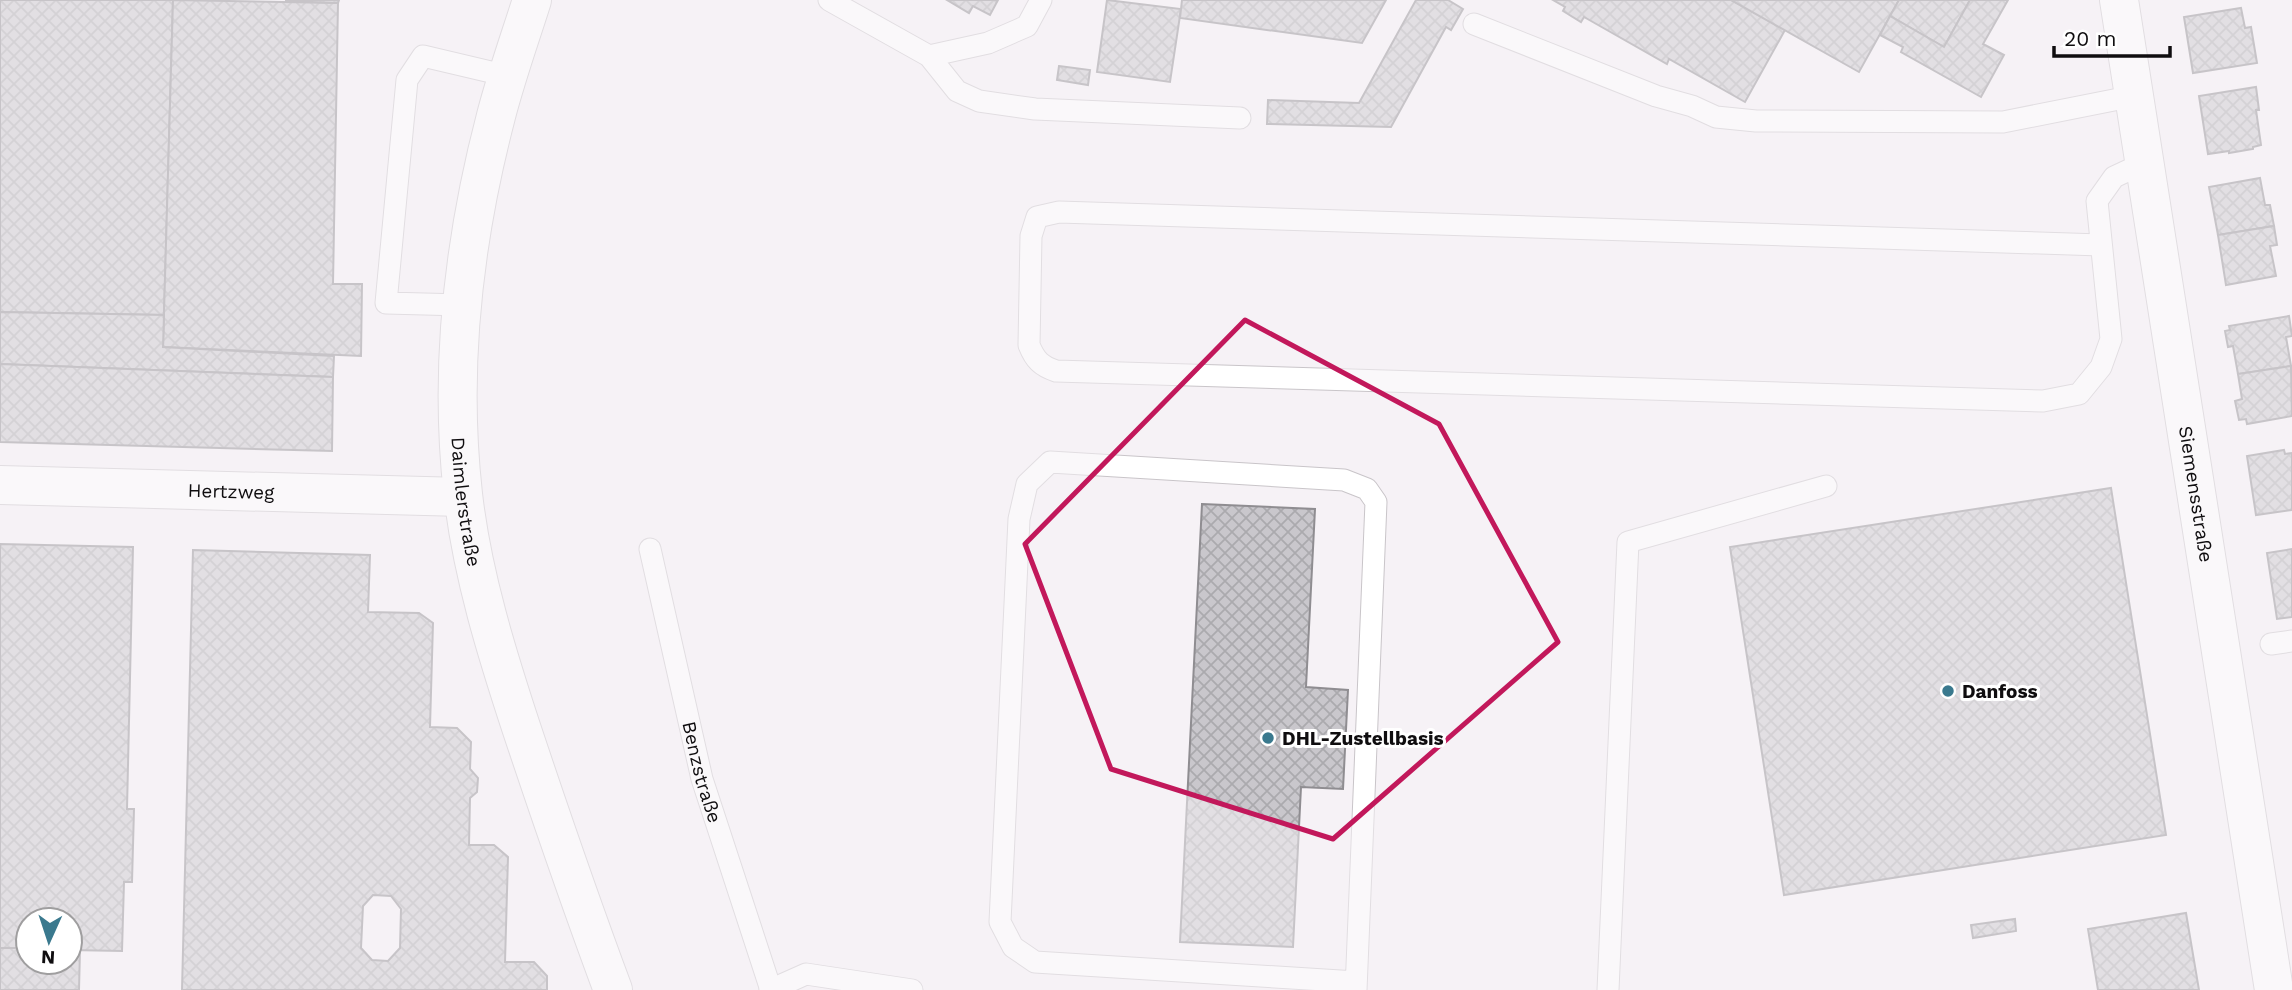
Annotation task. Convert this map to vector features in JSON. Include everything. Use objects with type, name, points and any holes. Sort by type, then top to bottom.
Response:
[{"type":"street","name":"Daimlerstraße","points":[[532,0],[496,116],[481,180],[463,305],[458,397],[459,451],[463,497],[491,631],[612,990]]},
{"type":"street","name":"Siemensstraße","points":[[2119,0],[2274,990]]},
{"type":"street","name":"Hertzweg","points":[[0,485],[463,497]]},
{"type":"lane","points":[[829,0],[929,56],[957,91],[979,102],[1035,109],[1240,118]]},
{"type":"lane","points":[[929,56],[988,43],[1027,26],[1041,0]]},
{"type":"lane","points":[[1474,24],[1716,117],[1756,121],[2003,122],[2134,96]]},
{"type":"lane","points":[[463,305],[386,303],[407,80],[423,56],[508,76]]},
{"type":"lane","points":[[2101,245],[1059,212],[1037,217],[1031,236],[1029,345],[1034,358],[1042,366],[1056,370],[2043,401],[2079,394],[2101,367],[2111,339],[2097,201],[2115,177],[2144,163]]},
{"type":"lane","points":[[1050,462],[1344,480],[1367,489],[1376,502],[1356,986],[1035,962],[1013,947],[1000,922],[1019,519],[1027,484],[1050,462]]},
{"type":"lane","points":[[1608,990],[1628,542],[1826,486]]},
{"type":"lane","name":"Benzstraße","points":[[650,549],[702,779],[771,990]]},
{"type":"lane","points":[[771,990],[806,974],[912,990]]},
{"type":"highlighted area","points":[[1245,320],[1439,424],[1558,642],[1333,839],[1111,769],[1025,544]]},
{"type":"building","points":[[0,0],[173,0],[164,315],[0,312]]},
{"type":"building","points":[[173,0],[338,3],[333,284],[362,284],[361,356],[163,347]]},
{"type":"building","points":[[286,0],[339,0],[338,3]]},
{"type":"building","points":[[947,0],[998,0],[990,15],[973,6],[969,13]]},
{"type":"building","points":[[1107,0],[1181,9],[1170,82],[1097,72]]},
{"type":"building","points":[[1182,0],[1386,0],[1362,43],[1180,18]]},
{"type":"building","points":[[1416,0],[1448,0],[1463,9],[1451,30],[1446,27],[1391,127],[1267,124],[1268,100],[1359,103]]},
{"type":"building","points":[[1553,0],[1731,0],[1785,30],[1745,102],[1669,59],[1667,64],[1584,17],[1581,22],[1563,11],[1565,7]]},
{"type":"building","points":[[1731,0],[1899,0],[1859,72]]},
{"type":"building","points":[[1899,0],[1970,0],[1944,47],[1890,16]]},
{"type":"building","points":[[1970,0],[2008,0],[1983,44],[2004,55],[1981,97],[1901,52],[1903,47],[1880,35],[1890,16],[1944,47]]},
{"type":"building","points":[[2241,8],[2245,28],[2251,27],[2257,63],[2193,73],[2184,17]]},
{"type":"building","points":[[1059,66],[1090,70],[1088,85],[1057,80]]},
{"type":"building","points":[[2256,87],[2261,145],[2253,149],[2208,154],[2199,96]]},
{"type":"building","points":[[2260,178],[2265,205],[2270,205],[2274,226],[2218,235],[2209,187]]},
{"type":"building","points":[[2274,226],[2277,245],[2270,246],[2276,276],[2226,285],[2218,235]]},
{"type":"building","points":[[0,312],[164,315],[163,347],[334,356],[333,377],[0,364]]},
{"type":"building","points":[[2289,316],[2292,336],[2286,337],[2291,366],[2238,374],[2233,346],[2228,347],[2225,331],[2230,330],[2229,326]]},
{"type":"building","points":[[0,364],[333,377],[332,451],[0,442]]},
{"type":"building","points":[[2291,366],[2292,416],[2247,424],[2246,419],[2239,420],[2235,401],[2242,399],[2238,374]]},
{"type":"building","points":[[2284,450],[2285,454],[2292,453],[2292,510],[2256,515],[2247,456]]},
{"type":"building","name":"Danfoss","points":[[2111,488],[2166,835],[1784,895],[1730,547]]},
{"type":"building","name":"DHL-Zustellbasis","points":[[1202,504],[1315,509],[1306,687],[1348,690],[1343,789],[1301,787],[1293,947],[1180,942]]},
{"type":"building","points":[[0,544],[133,547],[127,809],[134,809],[132,882],[124,882],[122,951],[84,950],[84,906],[14,906],[14,948],[0,948]]},
{"type":"building","points":[[2292,549],[2292,617],[2277,619],[2267,553]]},
{"type":"building","points":[[193,550],[370,555],[368,612],[419,613],[433,623],[430,727],[457,728],[471,742],[470,769],[478,778],[477,792],[470,798],[469,845],[494,845],[508,857],[505,962],[534,962],[547,976],[547,990],[182,990]],"holes":[[[373,895],[391,896],[401,909],[400,948],[388,961],[372,960],[361,948],[363,906]]]},
{"type":"building","points":[[2186,913],[2199,990],[2098,990],[2088,929]]},
{"type":"building","points":[[2015,919],[2016,931],[1973,938],[1971,925]]},
{"type":"building","points":[[0,948],[14,948],[14,976],[79,976],[79,990],[0,990]]},
{"type":"place","name":"Danfoss","points":[[1948,691]]},
{"type":"place","name":"DHL-Zustellbasis","points":[[1268,738]]}]
